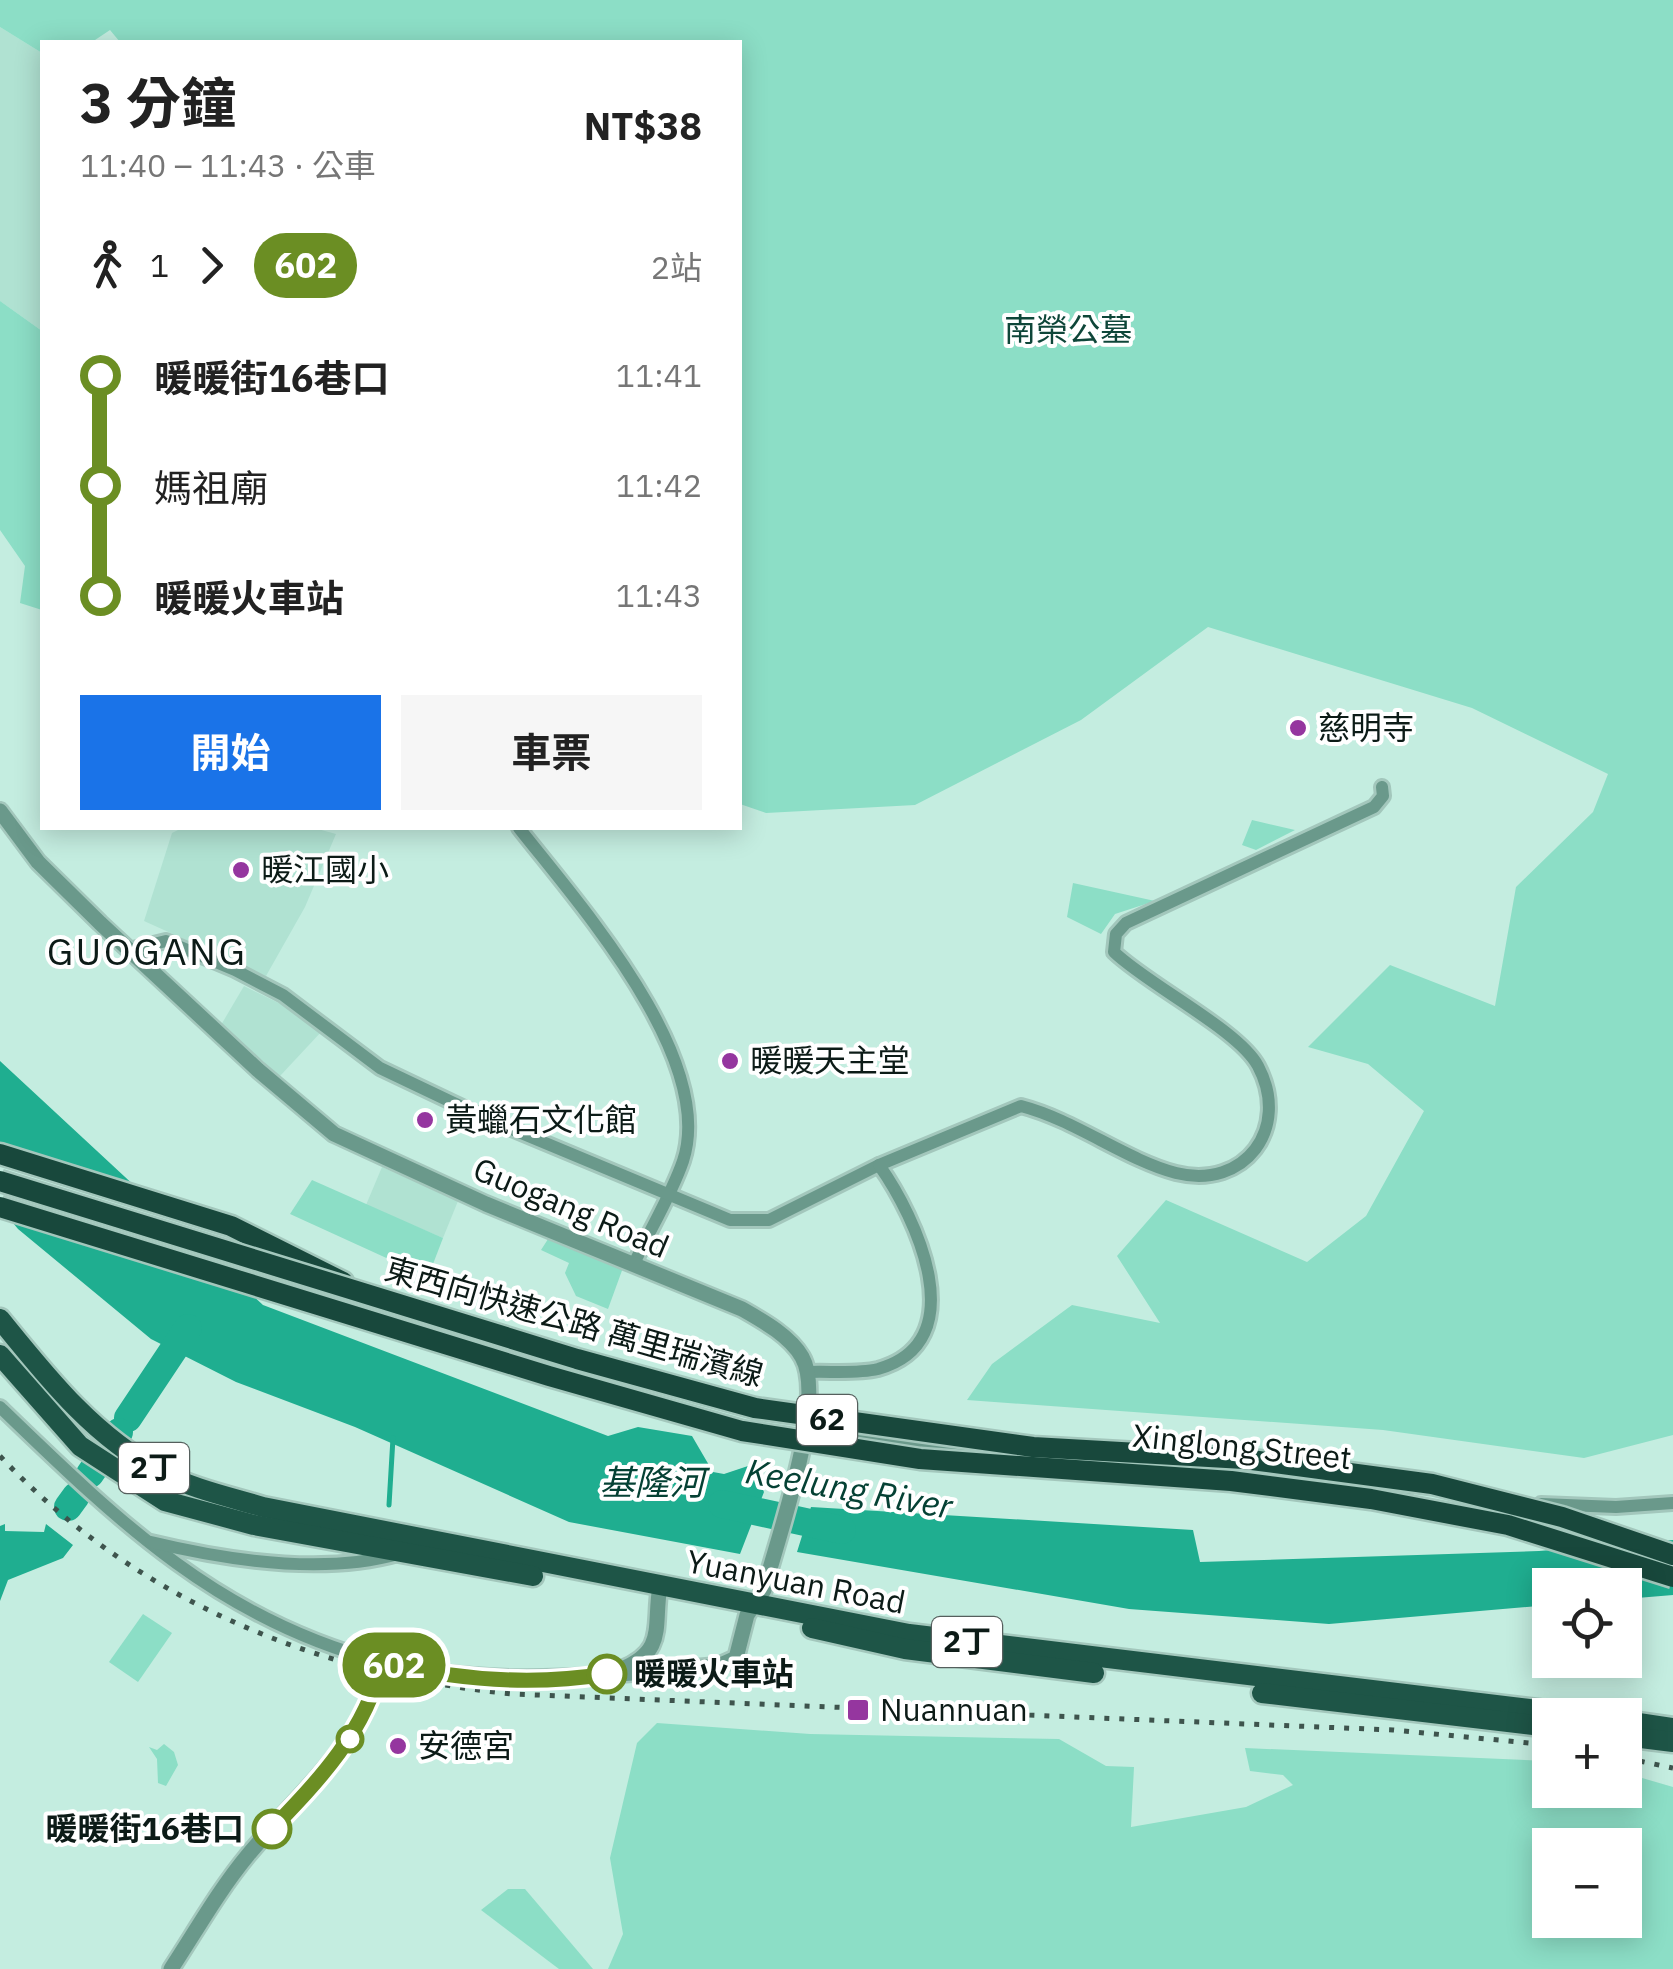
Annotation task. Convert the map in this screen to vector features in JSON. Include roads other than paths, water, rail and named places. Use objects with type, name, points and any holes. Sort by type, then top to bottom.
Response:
[{"type":"highway","points":[[0,1154],[231,1226],[353,1288]]},
{"type":"highway","name":"東西向快速公路 萬里瑞濱線","points":[[0,1182],[577,1359],[755,1408],[1033,1446],[1244,1459],[1432,1484],[1562,1517],[1673,1555]]},
{"type":"highway","name":"東西向快速公路 萬里瑞濱線","points":[[0,1207],[549,1376],[742,1430],[920,1459],[1231,1481],[1422,1507],[1524,1530],[1673,1577]]},
{"type":"main road","name":"2丁","points":[[0,1319],[60,1394],[119,1446],[162,1473],[360,1536]]},
{"type":"main road","name":"2丁","points":[[0,1355],[80,1446],[164,1501],[254,1525],[360,1536]]},
{"type":"main road","name":"Yuanyuan Road","points":[[360,1536],[404,1552],[658,1592],[755,1603],[909,1634],[1532,1709]]},
{"type":"main road","name":"Yuanyuan Road","points":[[360,1536],[658,1592]]},
{"type":"main road","name":"Yuanyuan Road","points":[[755,1603],[923,1651],[1532,1725]]},
{"type":"main road","points":[[1642,1726],[1671,1735]]},
{"type":"main road","points":[[1642,1736],[1671,1735]]},
{"type":"street","points":[[129,950],[166,941],[183,948],[283,995],[397,1076],[730,1220],[769,1220],[878,1165],[1021,1106],[1046,1112],[1176,1173],[1208,1174],[1247,1161],[1266,1136],[1270,1117],[1258,1064],[1231,1038],[1139,976],[1114,952],[1116,934],[1126,922],[1374,808],[1383,796],[1382,786]]},
{"type":"street","name":"Guogang Road","points":[[0,811],[38,862],[258,1070],[334,1134],[486,1204],[742,1308],[791,1344],[808,1372]]},
{"type":"street","points":[[521,830],[616,950],[676,1068],[686,1134],[684,1160],[634,1264]]},
{"type":"street","points":[[148,1542],[227,1601],[333,1650],[425,1673],[561,1681],[730,1662],[755,1603],[805,1433],[812,1395],[808,1372],[875,1370],[895,1362],[916,1342],[934,1308],[930,1272],[894,1186],[878,1165]]},
{"type":"street","name":"Yuanyuan Road","points":[[0,1408],[148,1542],[226,1560],[370,1562],[404,1552]]},
{"type":"street","name":"Xinglong Street","points":[[805,1433],[1552,1505],[1673,1503]]},
{"type":"street","points":[[607,1674],[636,1663],[656,1643],[658,1592]]},
{"type":"street","points":[[170,1969],[248,1856],[323,1776],[352,1736],[372,1698],[382,1662]]},
{"type":"water","name":"基隆河","points":[[0,1061],[263,1305],[608,1436],[638,1427],[692,1436],[713,1472],[724,1474],[751,1465],[764,1492],[740,1554],[569,1522],[355,1427],[236,1382],[151,1339],[18,1229],[0,1207]]},
{"type":"water","points":[[811,1507],[1193,1530],[1200,1562],[1539,1551],[1673,1540],[1673,1595],[1642,1598],[1642,1568],[1532,1568],[1532,1607],[1329,1624],[1129,1609],[797,1552]]},
{"type":"water","points":[[5,1524],[5,1531],[44,1532],[46,1524],[73,1545],[63,1558],[8,1580],[0,1601],[0,1526]]},
{"type":"waterway","points":[[128,1418],[188,1328]]},
{"type":"waterway","points":[[90,1474],[119,1432]]},
{"type":"waterway","points":[[389,1505],[393,1438]]},
{"type":"waterway","points":[[68,1507],[76,1496]]},
{"type":"waterway","name":"Keelung River","points":[[722,1504],[842,1530]]},
{"type":"railway","points":[[0,1456],[53,1507],[110,1552],[171,1590],[234,1622],[301,1649],[441,1684],[513,1694],[1393,1730],[1532,1743]]},
{"type":"railway","points":[[1642,1762],[1673,1768]]},
{"type":"place","name":"慈明寺","points":[[1298,728]]},
{"type":"place","name":"暖江國小","points":[[241,870]]},
{"type":"place","name":"暖暖天主堂","points":[[730,1061]]},
{"type":"place","name":"黃蠟石文化館","points":[[425,1120]]},
{"type":"place","name":"暖暖火車站","points":[[607,1674]]},
{"type":"place","name":"Nuannuan","points":[[858,1710]]},
{"type":"place","name":"安德宮","points":[[398,1746]]},
{"type":"place","name":"暖暖街16巷口","points":[[272,1829]]},
{"type":"district","name":"GUOGANG","points":[[147,952]]},
{"type":"park label","name":"南榮公墓","points":[[1068,330]]}]
